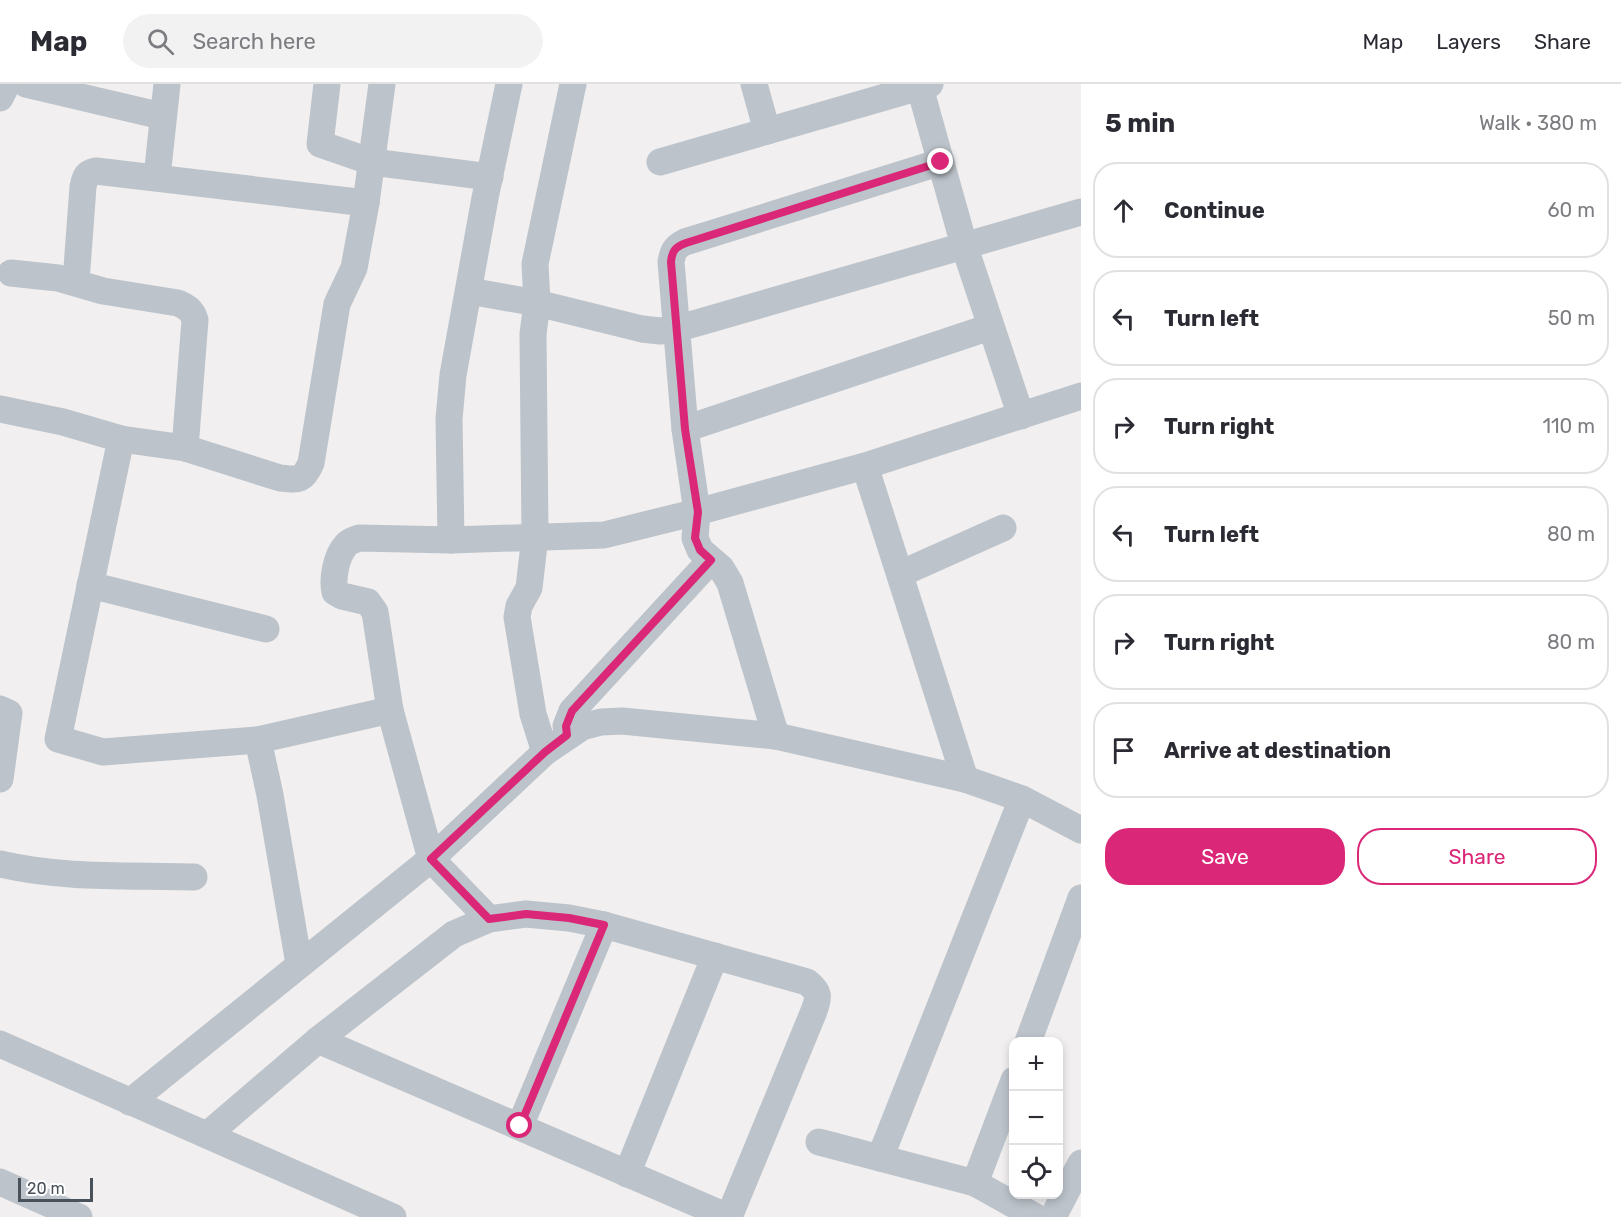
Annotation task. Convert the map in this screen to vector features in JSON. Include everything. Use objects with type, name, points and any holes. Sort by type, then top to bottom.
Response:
[{"type":"street","points":[[0,98],[7,84]]},
{"type":"street","points":[[26,84],[162,116]]},
{"type":"street","points":[[157,177],[166,84]]},
{"type":"street","points":[[327,84],[320,144],[372,162],[490,177]]},
{"type":"street","points":[[1,415],[63,422],[121,439],[185,448],[280,478],[297,480],[306,475],[311,463],[337,304],[354,268],[366,203],[382,84]]},
{"type":"street","points":[[451,540],[449,420],[453,375],[509,84]]},
{"type":"street","points":[[545,752],[533,714],[517,617],[519,606],[529,588],[535,536],[533,334],[537,303],[535,264],[573,84]]},
{"type":"street","points":[[754,84],[767,131]]},
{"type":"street","points":[[660,162],[923,85],[964,245],[1021,416]]},
{"type":"street","points":[[776,736],[730,583],[721,568],[700,550],[695,538],[698,512],[685,429],[672,253],[677,246],[941,162]]},
{"type":"street","points":[[75,281],[83,187],[88,173],[103,171],[366,203]]},
{"type":"street","points":[[469,291],[537,303],[642,329],[660,331],[676,329],[1081,212]]},
{"type":"street","points":[[11,273],[75,281],[103,291],[178,303],[193,313],[195,320],[185,448]]},
{"type":"street","points":[[685,429],[990,327]]},
{"type":"street","points":[[489,919],[431,859],[390,711],[375,612],[368,602],[335,592],[334,579],[344,546],[359,538],[451,540],[604,535],[698,512],[865,465],[1081,396]]},
{"type":"street","points":[[121,439],[58,739],[103,752],[258,740],[390,711]]},
{"type":"street","points":[[865,465],[965,779]]},
{"type":"street","points":[[900,574],[1003,528]]},
{"type":"street","points":[[567,735],[566,726],[572,711],[711,560]]},
{"type":"street","points":[[90,585],[266,629]]},
{"type":"street","points":[[0,709],[9,713],[0,779]]},
{"type":"street","points":[[130,1102],[431,859],[545,752],[582,727],[601,722],[622,721],[776,736],[965,779],[1022,799],[1081,830]]},
{"type":"street","points":[[258,740],[270,795],[299,964]]},
{"type":"street","points":[[880,1158],[1022,799]]},
{"type":"street","points":[[0,864],[24,870],[53,873],[194,877]]},
{"type":"street","points":[[1029,1037],[1081,898]]},
{"type":"street","points":[[207,1135],[318,1040],[454,934],[489,919],[526,914],[569,918],[604,925],[807,982],[815,989],[818,999],[729,1217],[318,1040]]},
{"type":"street","points":[[520,1126],[604,925]]},
{"type":"street","points":[[627,1174],[715,956]]},
{"type":"street","points":[[0,1044],[393,1217]]},
{"type":"street","points":[[975,1183],[1010,1091]]},
{"type":"street","points":[[819,1142],[975,1183],[1036,1217]]},
{"type":"street","points":[[1053,1217],[1081,1162]]},
{"type":"street","points":[[0,1182],[79,1217]]},
{"type":"route","points":[[520,1126],[604,925],[569,918],[526,914],[489,919],[431,859],[545,752],[567,735],[566,726],[572,711],[711,560],[700,550],[695,538],[698,512],[685,429],[672,253],[677,246],[941,162]]}]
